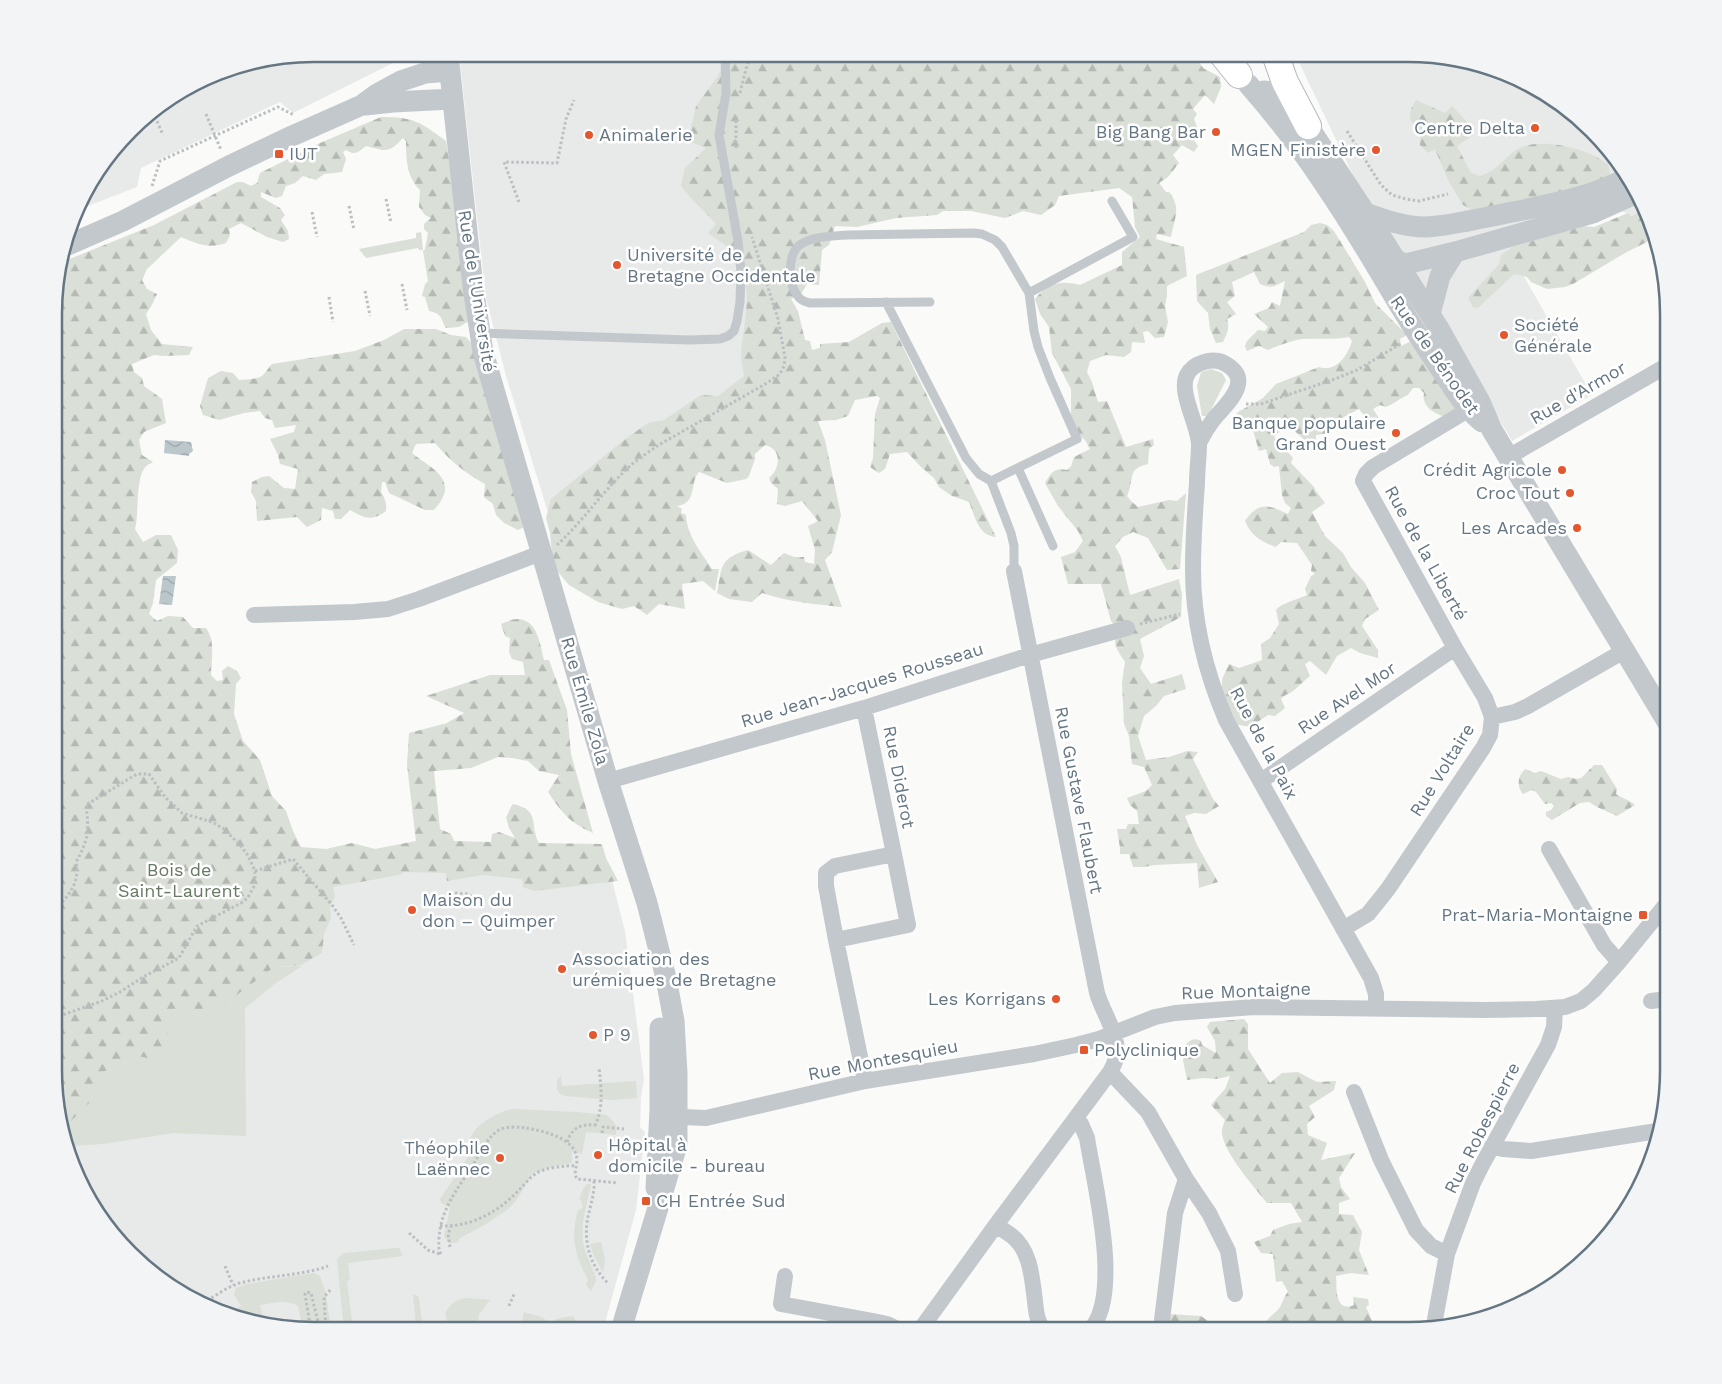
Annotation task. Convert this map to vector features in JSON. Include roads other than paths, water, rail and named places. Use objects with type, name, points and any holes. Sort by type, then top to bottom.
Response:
[{"type":"main road","points":[[1228,62],[1239,75]]},
{"type":"main road","points":[[1278,62],[1285,82],[1308,126]]},
{"type":"street","name":"Rue de l'Université","points":[[449,62],[480,334],[490,381],[541,553]]},
{"type":"street","points":[[73,242],[123,221],[229,166],[292,136],[362,106],[377,94],[410,77],[449,62]]},
{"type":"street","name":"Rue de Bénodet","points":[[1239,75],[1257,95],[1313,168],[1365,248],[1398,305],[1494,434],[1660,710]]},
{"type":"street","points":[[1257,95],[1264,91],[1276,92],[1286,99],[1308,126]]},
{"type":"street","points":[[362,106],[393,102],[452,99]]},
{"type":"street","name":"Rue de Bénodet","points":[[1308,126],[1366,213],[1452,350],[1474,406]]},
{"type":"street","points":[[79,226],[167,191],[207,178]]},
{"type":"street","points":[[1386,282],[1399,249],[1405,240],[1417,231],[1463,218],[1575,197],[1621,181]]},
{"type":"street","points":[[1365,248],[1406,264],[1412,263],[1594,213],[1630,196]]},
{"type":"street","points":[[1366,213],[1401,224],[1427,227]]},
{"type":"street","points":[[1463,218],[1480,245]]},
{"type":"street","points":[[1430,314],[1440,276],[1455,252]]},
{"type":"street","name":"Rue de la Paix","points":[[1199,443],[1208,427],[1228,404],[1236,391],[1238,381],[1234,372],[1230,367],[1219,361],[1197,365],[1191,369],[1187,374],[1185,388],[1199,443],[1193,570],[1195,610],[1209,674],[1220,706],[1233,733],[1374,986],[1376,1008]]},
{"type":"street","name":"Rue d'Armor","points":[[1508,457],[1660,370]]},
{"type":"street","name":"Rue de la Liberté","points":[[1474,406],[1373,467],[1366,474],[1364,481],[1455,648],[1485,698],[1492,717]]},
{"type":"street","points":[[254,615],[388,609],[541,553]]},
{"type":"street","name":"Rue Émile Zola","points":[[541,553],[629,849],[629,868],[633,891],[651,970],[659,1017],[661,1053],[669,1113],[654,1216],[623,1322]]},
{"type":"street","name":"Rue Gustave Flaubert","points":[[1014,571],[1097,993],[1114,1034]]},
{"type":"street","name":"Rue Jean-Jacques Rousseau","points":[[608,780],[864,708],[1127,628]]},
{"type":"street","name":"Rue Avel Mor","points":[[1261,781],[1455,648]]},
{"type":"street","name":"Rue Voltaire","points":[[1343,929],[1368,914],[1388,889],[1483,748],[1490,735],[1492,717],[1515,712],[1528,706],[1624,651]]},
{"type":"street","name":"Rue Diderot","points":[[836,940],[908,925],[864,708]]},
{"type":"street","points":[[1549,849],[1604,945],[1619,962]]},
{"type":"street","name":"Rue Diderot","points":[[866,1081],[836,940],[826,886],[826,873],[835,866],[894,854]]},
{"type":"street","name":"Rue Montaigne","points":[[1114,1034],[1155,1018],[1174,1013],[1201,1010],[1254,1008],[1494,1010],[1555,1008],[1572,1005],[1588,996],[1660,912]]},
{"type":"street","points":[[1651,1002],[1660,1000]]},
{"type":"street","name":"Rue Robespierre","points":[[1435,1320],[1447,1254],[1473,1183],[1548,1045],[1554,1027],[1555,1008]]},
{"type":"street","points":[[926,1322],[1110,1072],[1116,1060],[1118,1049],[1114,1034]]},
{"type":"street","name":"Rue Montesquieu","points":[[669,1113],[690,1118],[706,1118],[866,1081],[1034,1054],[1114,1034]]},
{"type":"street","points":[[1110,1072],[1148,1112],[1186,1180],[1209,1213],[1226,1245],[1231,1261],[1235,1294]]},
{"type":"street","points":[[1354,1092],[1381,1160],[1413,1224],[1420,1235],[1431,1246],[1447,1254]]},
{"type":"street","points":[[1076,1118],[1087,1138],[1106,1257],[1106,1282],[1103,1300],[1095,1322]]},
{"type":"street","points":[[1492,1146],[1503,1150],[1531,1151],[1652,1132]]},
{"type":"street","points":[[1162,1320],[1174,1213],[1186,1180]]},
{"type":"street","points":[[996,1225],[1012,1236],[1025,1253],[1029,1265],[1039,1322]]},
{"type":"street","points":[[785,1276],[780,1304],[880,1322]]},
{"type":"lane","points":[[480,334],[720,340],[734,331],[740,302],[741,272],[738,240],[719,135],[726,93],[725,62]]},
{"type":"lane","points":[[1029,293],[1133,237],[1112,201]]},
{"type":"lane","points":[[930,302],[818,304],[803,301],[795,294],[792,284],[791,258],[794,250],[800,244],[828,236],[982,234],[995,240],[1002,247],[1029,293],[1038,347],[1077,439],[991,482]]},
{"type":"lane","points":[[886,302],[966,458],[979,474],[991,482],[1011,533],[1014,546],[1014,571]]},
{"type":"lane","points":[[1018,468],[1053,546]]},
{"type":"water","points":[[165,440],[191,442],[193,451],[189,456],[164,453]]},
{"type":"water","points":[[163,576],[176,576],[172,605],[159,604]]},
{"type":"place","name":"Centre Delta","points":[[1535,128]]},
{"type":"place","name":"Big Bang Bar","points":[[1216,132]]},
{"type":"place","name":"Animalerie","points":[[589,135]]},
{"type":"place","name":"MGEN Finistère","points":[[1376,150]]},
{"type":"place","name":"IUT","points":[[279,154]]},
{"type":"place","name":"Université de Bretagne Occidentale","points":[[617,265]]},
{"type":"place","name":"Société Générale","points":[[1504,335]]},
{"type":"place","name":"Banque populaire Grand Ouest","points":[[1396,433]]},
{"type":"place","name":"Crédit Agricole","points":[[1562,470]]},
{"type":"place","name":"Croc Tout","points":[[1570,493]]},
{"type":"place","name":"Les Arcades","points":[[1577,528]]},
{"type":"place","name":"Maison du don – Quimper","points":[[412,910]]},
{"type":"place","name":"Prat-Maria-Montaigne","points":[[1643,915]]},
{"type":"place","name":"Association des urémiques de Bretagne","points":[[562,969]]},
{"type":"place","name":"Les Korrigans","points":[[1056,999]]},
{"type":"place","name":"P 9","points":[[593,1035]]},
{"type":"place","name":"Polyclinique","points":[[1084,1050]]},
{"type":"place","name":"Hôpital à domicile - bureau","points":[[598,1155]]},
{"type":"place","name":"Théophile Laënnec","points":[[500,1158]]},
{"type":"place","name":"CH Entrée Sud","points":[[646,1201]]},
{"type":"park label","name":"Bois de Saint-Laurent","points":[[179,880]]}]
